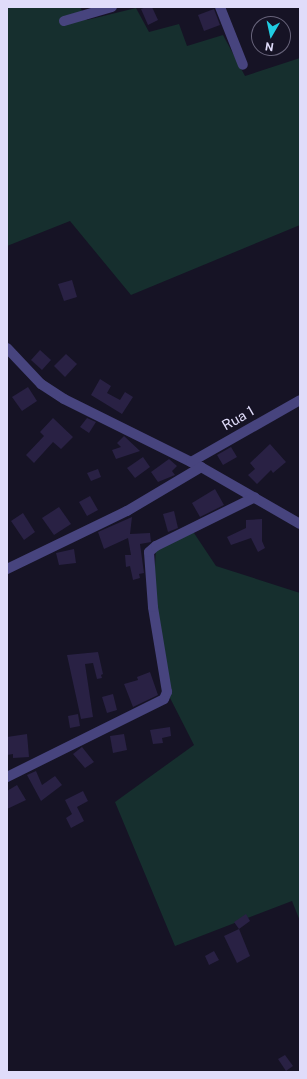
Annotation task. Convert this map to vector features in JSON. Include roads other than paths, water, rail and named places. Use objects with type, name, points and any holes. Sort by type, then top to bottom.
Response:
[{"type":"street","points":[[64,21],[112,7]]},
{"type":"street","points":[[220,7],[243,65]]},
{"type":"street","points":[[7,348],[41,384],[64,400],[201,467],[300,524]]},
{"type":"street","name":"Rua 1","points":[[191,462],[300,400]]},
{"type":"street","points":[[7,569],[127,512],[201,467]]},
{"type":"street","points":[[7,777],[164,700],[167,692],[153,607],[149,552],[156,546],[255,497]]}]
